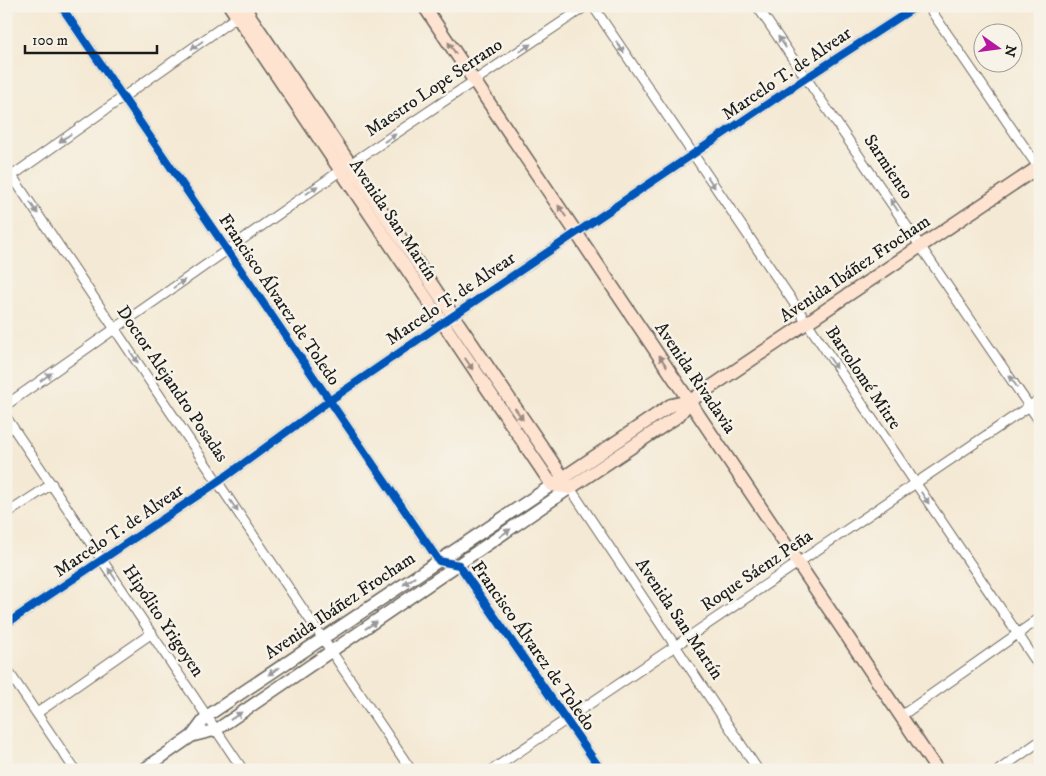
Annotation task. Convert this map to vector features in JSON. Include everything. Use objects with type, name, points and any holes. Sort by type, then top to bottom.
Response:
[{"type":"main road","name":"Avenida Rivadavia","points":[[424,6],[937,770]]},
{"type":"main road","name":"Avenida San Martín","points":[[242,9],[552,485]]},
{"type":"main road","name":"Avenida Ibáñez Frocham","points":[[552,485],[567,483],[671,405],[690,401],[1039,166]]},
{"type":"main road","name":"Avenida San Martín","points":[[446,320],[567,483]]},
{"type":"street","name":"Francisco Álvarez de Toledo","points":[[61,6],[439,561],[459,565],[602,770]]},
{"type":"street","name":"Maestro Lope Serrano","points":[[6,405],[344,168],[586,6]]},
{"type":"street","name":"Bartolomé Mitre","points":[[593,6],[1040,667]]},
{"type":"street","name":"Sarmiento","points":[[758,6],[922,245],[1040,422]]},
{"type":"street","name":"Marcelo T. de Alvear","points":[[6,624],[218,482],[329,401],[446,320],[806,78],[918,6]]},
{"type":"street","points":[[928,6],[1039,166]]},
{"type":"street","points":[[9,178],[242,9]]},
{"type":"street","name":"Doctor Alejandro Posadas","points":[[6,167],[9,178],[115,329],[411,770]]},
{"type":"street","name":"Roque Sáenz Peña","points":[[492,770],[1040,399]]},
{"type":"street","name":"Hipólito Yrigoyen","points":[[6,417],[243,770]]},
{"type":"street","name":"Avenida Ibáñez Frocham","points":[[192,736],[216,730],[332,652],[459,565],[567,483]]},
{"type":"street","name":"Avenida San Martín","points":[[567,483],[758,770]]},
{"type":"street","points":[[6,514],[52,484]]},
{"type":"street","name":"Avenida Ibáñez Frocham","points":[[143,770],[192,736],[207,716],[552,485]]},
{"type":"street","points":[[900,716],[1040,618]]},
{"type":"street","points":[[37,713],[152,633]]},
{"type":"street","points":[[6,668],[75,770]]},
{"type":"street","points":[[999,770],[1040,741]]},
{"type":"green space","points":[[549,491],[552,497],[465,556],[461,550]]},
{"type":"cycle path","points":[[61,6],[439,561],[459,565],[601,770]]},
{"type":"cycle path","points":[[6,624],[218,482],[329,401],[441,324],[806,78],[917,6]]}]
